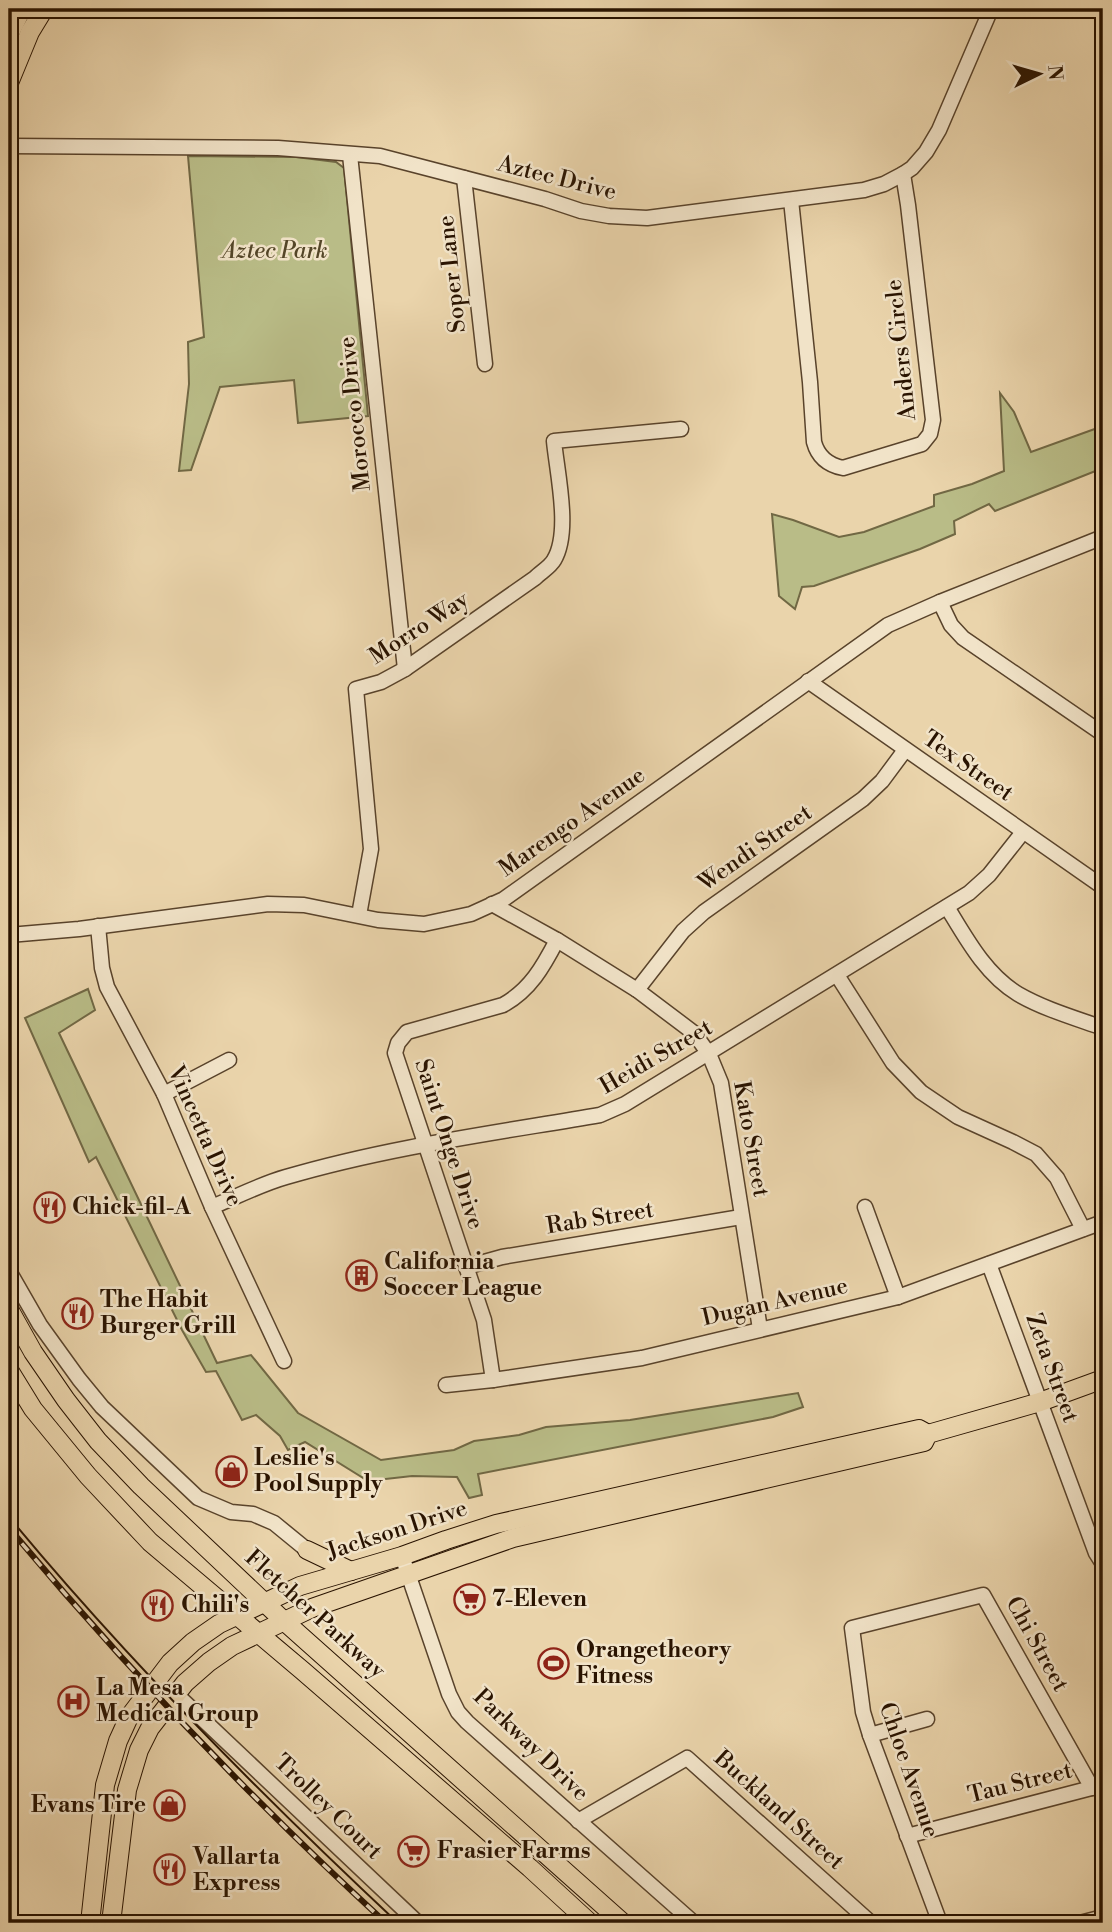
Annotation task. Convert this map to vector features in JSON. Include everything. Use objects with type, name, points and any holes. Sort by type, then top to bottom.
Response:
[{"type":"main road","points":[[9,83],[20,23],[44,9]]},
{"type":"main road","name":"Fletcher Parkway","points":[[9,1309],[33,1352],[66,1401],[98,1441],[141,1486],[284,1621],[624,1923]]},
{"type":"main road","points":[[9,1370],[33,1409],[92,1480],[150,1542],[519,1858],[590,1923]]},
{"type":"main road","name":"Jackson Drive","points":[[90,1923],[105,1785],[118,1741],[129,1717],[170,1662],[219,1624],[309,1584],[496,1524],[919,1429],[928,1434],[1040,1402],[1103,1379]]},
{"type":"main road","name":"Jackson Drive","points":[[111,1923],[127,1790],[139,1750],[150,1728],[185,1683],[232,1646],[344,1596],[513,1538],[924,1443],[928,1434]]},
{"type":"main road","points":[[307,1549],[351,1571]]},
{"type":"main road","points":[[307,1549],[309,1584]]},
{"type":"street","name":"Aztec Drive","points":[[9,146],[278,148],[380,156],[581,211],[621,217],[647,218],[864,190],[903,174],[920,160],[933,141],[991,9]]},
{"type":"street","name":"Morocco Drive","points":[[350,155],[405,669]]},
{"type":"street","name":"Anders Circle","points":[[791,200],[814,442],[824,460],[843,468],[922,444],[932,429],[903,174]]},
{"type":"street","name":"Soper Lane","points":[[464,178],[485,365]]},
{"type":"street","name":"Morro Way","points":[[359,915],[371,849],[356,689],[381,682],[405,669],[554,562],[562,542],[562,523],[554,441],[681,429]]},
{"type":"street","name":"Marengo Avenue","points":[[9,935],[268,904],[304,905],[391,922],[424,924],[471,914],[503,899],[888,625],[1103,537]]},
{"type":"street","points":[[940,602],[951,625],[963,638],[1103,734]]},
{"type":"street","name":"Tex Street","points":[[808,681],[1103,887]]},
{"type":"street","name":"Wendi Street","points":[[637,990],[683,931],[704,912],[863,799],[882,781],[905,750]]},
{"type":"street","name":"Heidi Street","points":[[212,1207],[284,1178],[350,1160],[600,1115],[625,1104],[969,893],[989,875],[1023,832]]},
{"type":"street","name":"Kato Street","points":[[492,904],[557,940],[637,990],[694,1033],[709,1054],[721,1083],[760,1329]]},
{"type":"street","points":[[947,906],[974,951],[987,967],[1016,993],[1045,1007],[1103,1028]]},
{"type":"street","name":"Vincetta Drive","points":[[98,926],[102,968],[107,987],[164,1094],[212,1207],[284,1361]]},
{"type":"street","name":"Saint Onge Drive","points":[[493,1380],[484,1320],[395,1052],[407,1032],[503,1005],[515,998],[540,973],[557,940]]},
{"type":"street","points":[[837,975],[893,1063],[921,1091],[958,1117],[1036,1154],[1057,1178],[1083,1229]]},
{"type":"street","points":[[164,1094],[229,1060]]},
{"type":"street","points":[[865,1207],[898,1297]]},
{"type":"street","name":"Rab Street","points":[[466,1266],[502,1257],[741,1217]]},
{"type":"street","name":"Dugan Avenue","points":[[446,1385],[642,1358],[898,1297],[1103,1222]]},
{"type":"street","name":"Zeta Street","points":[[989,1265],[1096,1553],[1103,1564]]},
{"type":"street","points":[[9,1271],[40,1325],[102,1407],[198,1498],[231,1512],[254,1514],[274,1523],[307,1549]]},
{"type":"street","name":"Parkway Drive","points":[[402,1556],[449,1695],[458,1712],[694,1923]]},
{"type":"street","name":"Chloe Avenue","points":[[940,1923],[863,1712],[852,1628],[984,1595]]},
{"type":"street","name":"Chi Street","points":[[984,1595],[1098,1786]]},
{"type":"street","name":"Trolley Court","points":[[176,1694],[418,1923]]},
{"type":"street","points":[[870,1735],[928,1718]]},
{"type":"street","name":"Buckland Street","points":[[578,1821],[687,1758],[871,1923]]},
{"type":"street","name":"Tau Street","points":[[907,1836],[1098,1786]]},
{"type":"street","points":[[1080,1923],[1103,1917]]},
{"type":"green space","name":"Aztec Park","points":[[188,156],[296,157],[336,162],[344,168],[368,416],[298,423],[294,380],[220,387],[191,470],[179,471],[189,384],[188,342],[204,337]]},
{"type":"green space","points":[[1000,393],[1014,412],[1031,452],[1103,426],[1103,468],[995,511],[989,504],[954,521],[955,534],[814,586],[802,587],[795,609],[779,596],[772,514],[839,537],[864,532],[934,506],[934,495],[1004,471]]},
{"type":"green space","points":[[88,989],[95,1010],[59,1033],[217,1363],[251,1355],[298,1413],[381,1460],[454,1450],[474,1441],[519,1435],[546,1427],[630,1420],[798,1393],[803,1407],[773,1417],[478,1474],[482,1495],[469,1498],[457,1477],[412,1476],[368,1481],[305,1442],[288,1450],[280,1436],[256,1415],[242,1420],[216,1371],[206,1372],[182,1330],[96,1157],[89,1162],[25,1018]]},
{"type":"tram line","points":[[9,1517],[101,1624],[197,1726],[296,1826],[398,1923]]},
{"type":"railway","points":[[9,1528],[98,1631],[191,1732],[287,1829],[386,1923]]},
{"type":"place","name":"Chick-fil-A","points":[[49,1207]]},
{"type":"place","name":"California Soccer League","points":[[361,1275]]},
{"type":"place","name":"The Habit Burger Grill","points":[[77,1313]]},
{"type":"place","name":"Leslie's Pool Supply","points":[[231,1471]]},
{"type":"place","name":"7-Eleven","points":[[469,1599]]},
{"type":"place","name":"Chili's","points":[[158,1605]]},
{"type":"place","name":"Orangetheory Fitness","points":[[553,1663]]},
{"type":"place","name":"La Mesa Medical Group","points":[[73,1701]]},
{"type":"place","name":"Evans Tire","points":[[169,1805]]},
{"type":"place","name":"Frasier Farms","points":[[414,1851]]},
{"type":"place","name":"Vallarta Express","points":[[170,1870]]}]
